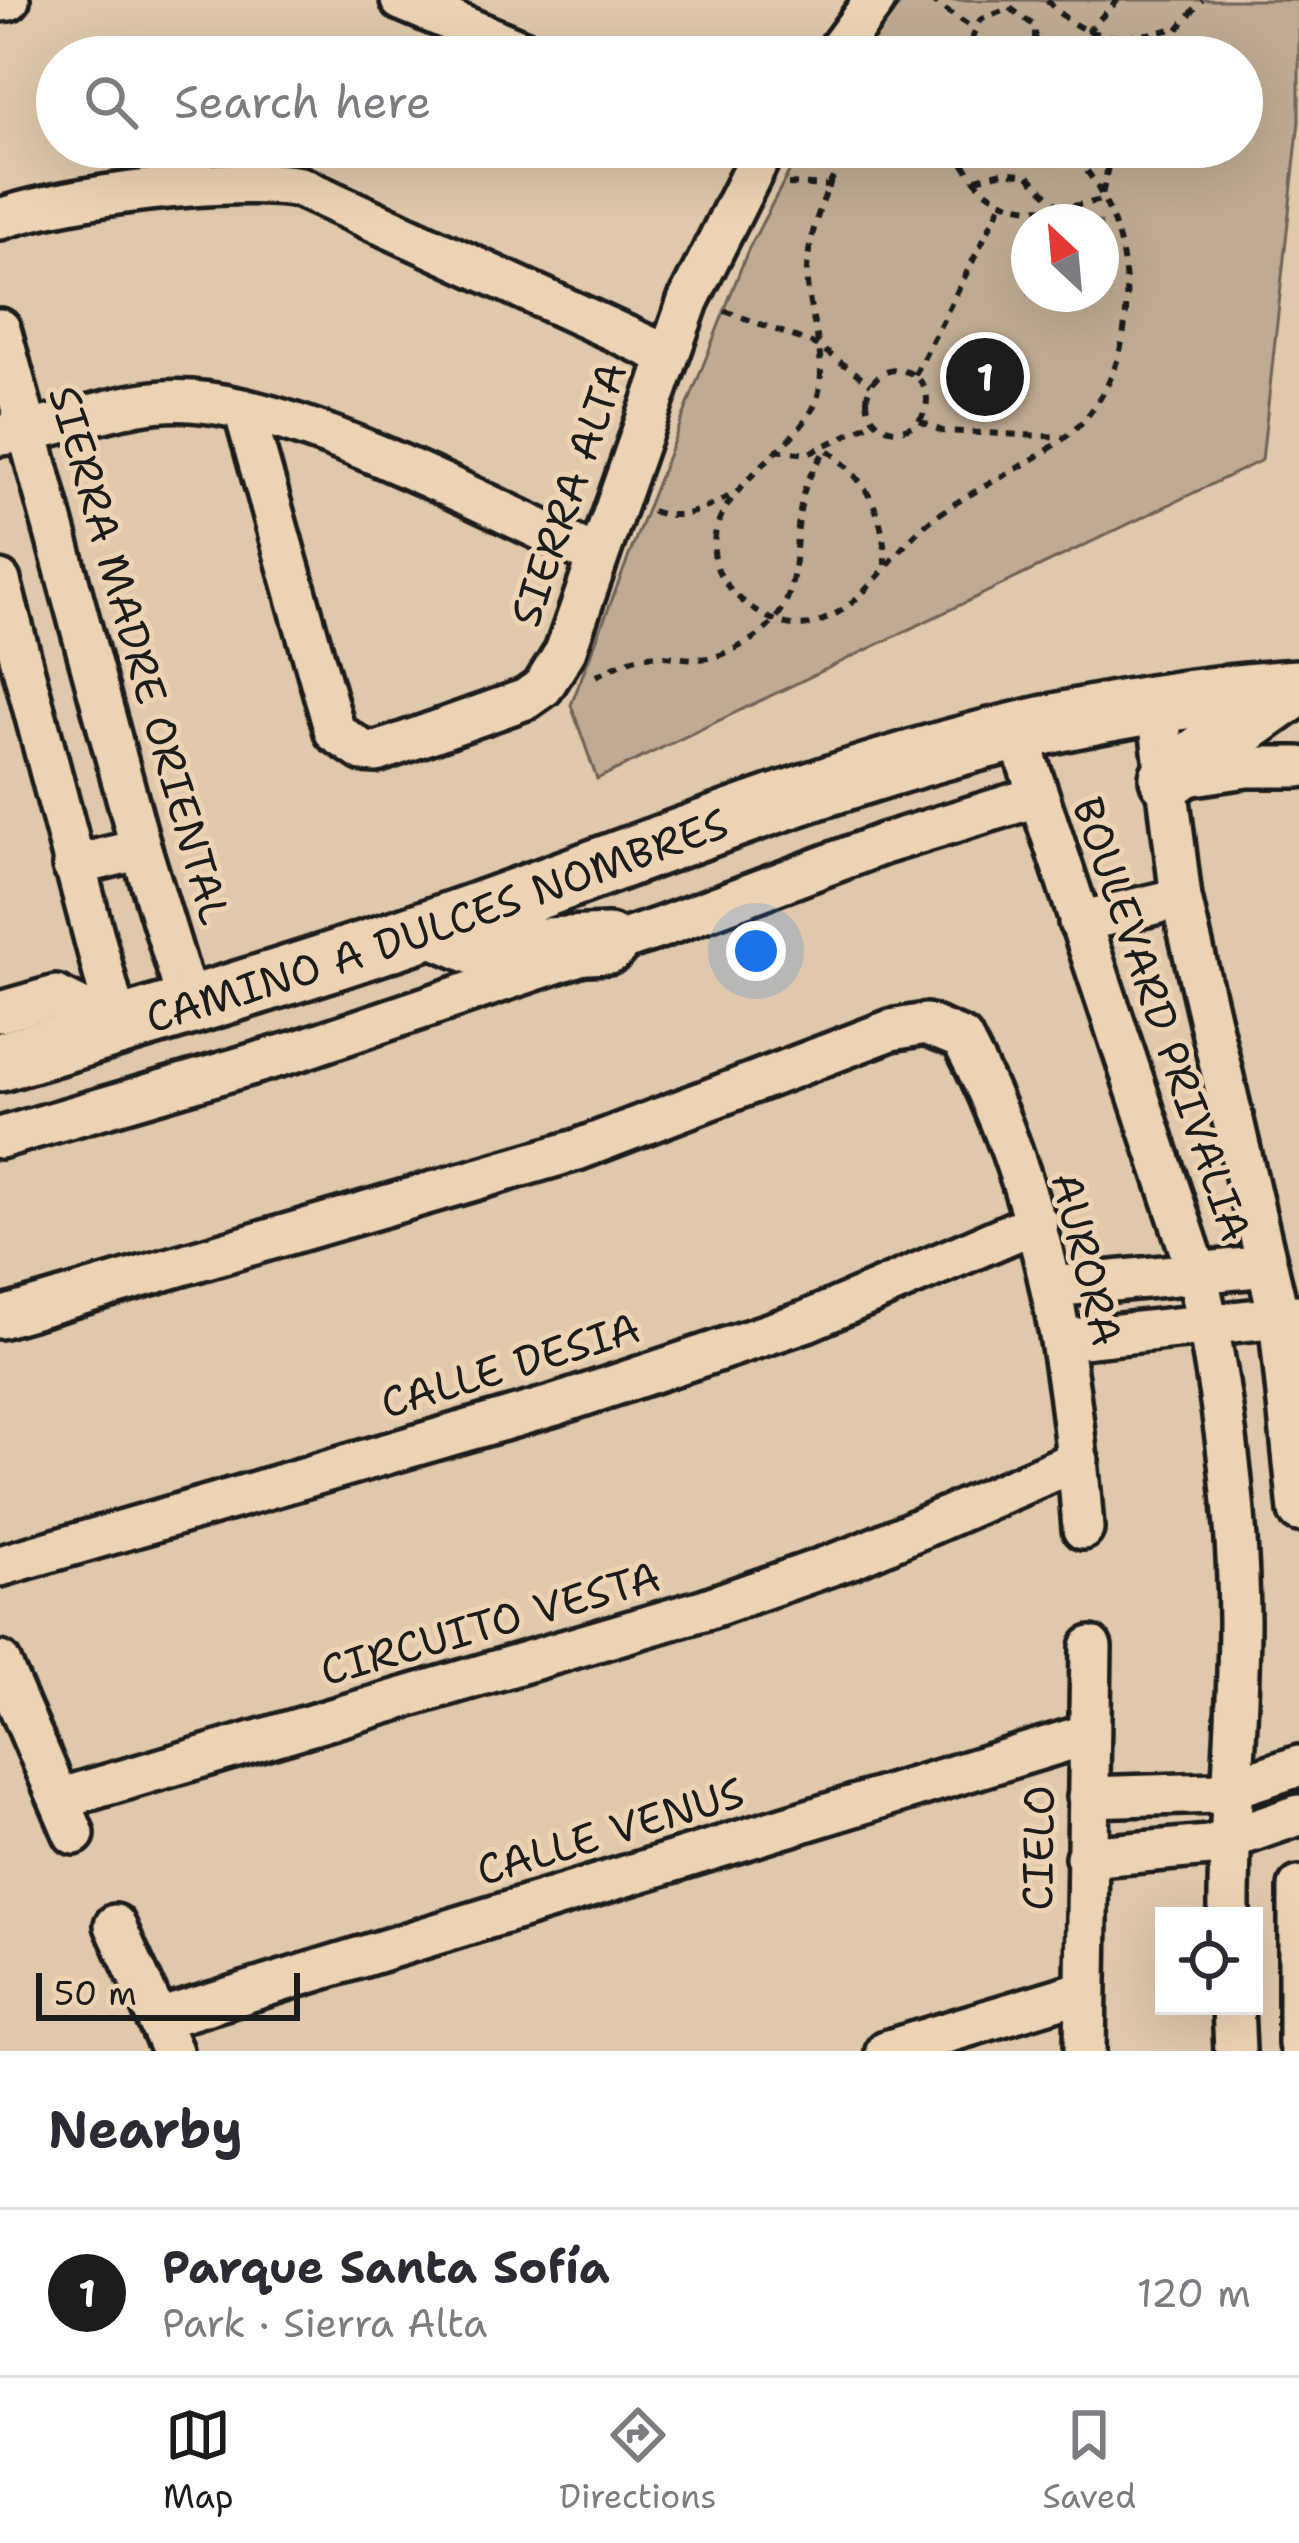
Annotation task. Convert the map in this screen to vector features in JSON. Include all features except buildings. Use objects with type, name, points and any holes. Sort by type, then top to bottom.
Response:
[{"type":"main road","name":"CAMINO A DULCES NOMBRES","points":[[0,1062],[434,928],[869,770],[1016,728],[1156,701],[1296,689]]},
{"type":"main road","points":[[1169,778],[1296,689]]},
{"type":"main road","points":[[434,928],[486,950],[608,944]]},
{"type":"street","points":[[401,0],[487,36]]},
{"type":"street","points":[[848,36],[875,0]]},
{"type":"street","name":"SIERRA ALTA","points":[[244,410],[327,719],[345,742],[377,752],[526,699],[555,672],[667,355],[748,168]]},
{"type":"street","points":[[0,219],[213,183],[260,180],[300,187],[667,355]]},
{"type":"street","name":"SIERRA MADRE ORIENTAL","points":[[0,329],[14,434],[189,1006]]},
{"type":"street","points":[[14,434],[157,402],[188,400],[244,410],[379,459],[596,555]]},
{"type":"street","points":[[0,581],[118,1027]]},
{"type":"street","name":"BOULEVARD PRIVALIA","points":[[1156,701],[1181,898],[1267,1266],[1289,1316],[1299,1511]]},
{"type":"street","name":"BOULEVARD PRIVALIA","points":[[1016,728],[1197,1272],[1208,1325],[1235,1534],[1229,1907]]},
{"type":"street","points":[[47,766],[113,747]]},
{"type":"street","points":[[1169,778],[1246,766],[1299,767]]},
{"type":"street","points":[[0,1138],[300,1050],[883,844],[1036,796]]},
{"type":"street","points":[[73,866],[140,849]]},
{"type":"street","points":[[1078,922],[1181,898]]},
{"type":"street","points":[[0,1012],[56,996],[118,1027]]},
{"type":"street","name":"AURORA","points":[[0,1318],[577,1150],[891,1030],[926,1024],[947,1029],[962,1040],[974,1061],[1036,1222],[1063,1340],[1083,1529]]},
{"type":"street","name":"CALLE DESIA","points":[[0,1566],[556,1405],[807,1321],[1036,1222]]},
{"type":"street","points":[[1052,1287],[1267,1266]]},
{"type":"street","points":[[1063,1340],[1289,1316]]},
{"type":"street","name":"CIRCUITO VESTA","points":[[0,1662],[66,1816],[854,1557],[1078,1460]]},
{"type":"street","name":"CIELO","points":[[1085,2051],[1091,1647]]},
{"type":"street","name":"CALLE VENUS","points":[[165,2035],[1089,1734]]},
{"type":"street","points":[[1088,1797],[1233,1790],[1299,1766]]},
{"type":"street","points":[[1086,1857],[1228,1842],[1299,1816]]},
{"type":"street","points":[[1299,1887],[1299,2044]]},
{"type":"street","points":[[116,1924],[165,2035]]},
{"type":"street","points":[[886,2051],[1084,1991]]},
{"type":"street","points":[[1233,2015],[1235,2051]]},
{"type":"path","points":[[930,0],[974,29]]},
{"type":"path","points":[[975,36],[974,29],[988,12],[1022,0]]},
{"type":"path","points":[[1047,0],[1065,22],[1113,36]]},
{"type":"path","points":[[1087,32],[1118,0]]},
{"type":"path","points":[[1170,36],[1202,0]]},
{"type":"path","points":[[1010,8],[1035,26],[1035,36]]},
{"type":"path","points":[[1145,36],[1176,28]]},
{"type":"path","points":[[842,168],[808,244],[806,285],[823,371],[816,404],[732,496],[717,539],[716,563],[730,587],[771,620],[808,625],[851,605],[925,525],[1066,437],[1113,370],[1125,327],[1127,273],[1085,168]]},
{"type":"path","points":[[969,168],[976,179],[1011,205]]},
{"type":"path","points":[[1101,200],[1108,168]]},
{"type":"path","points":[[976,179],[1004,172],[1028,175],[1055,204]]},
{"type":"path","points":[[1085,204],[1101,200]]},
{"type":"path","points":[[915,375],[1003,201]]},
{"type":"path","points":[[688,301],[818,345],[871,384]]},
{"type":"path","points":[[915,375],[886,371],[871,384],[866,404],[874,422],[892,431],[920,421],[942,431],[1066,437]]},
{"type":"path","points":[[915,375],[928,402],[920,421]]},
{"type":"path","points":[[775,450],[808,454],[826,449],[874,422]]},
{"type":"path","points":[[826,449],[872,496],[885,528],[885,568]]},
{"type":"path","points":[[555,672],[589,680],[643,656],[693,662],[723,653],[771,620],[796,583],[802,498],[826,449]]},
{"type":"path","points":[[616,498],[670,518],[732,496]]},
{"type":"shaded area","points":[[903,0],[1299,0],[1299,121],[1262,460],[597,779],[571,705],[748,250],[791,168],[1263,168],[1263,36],[876,36]]},
{"type":"place","name":"Parque Santa Sofía","points":[[985,377]]}]
